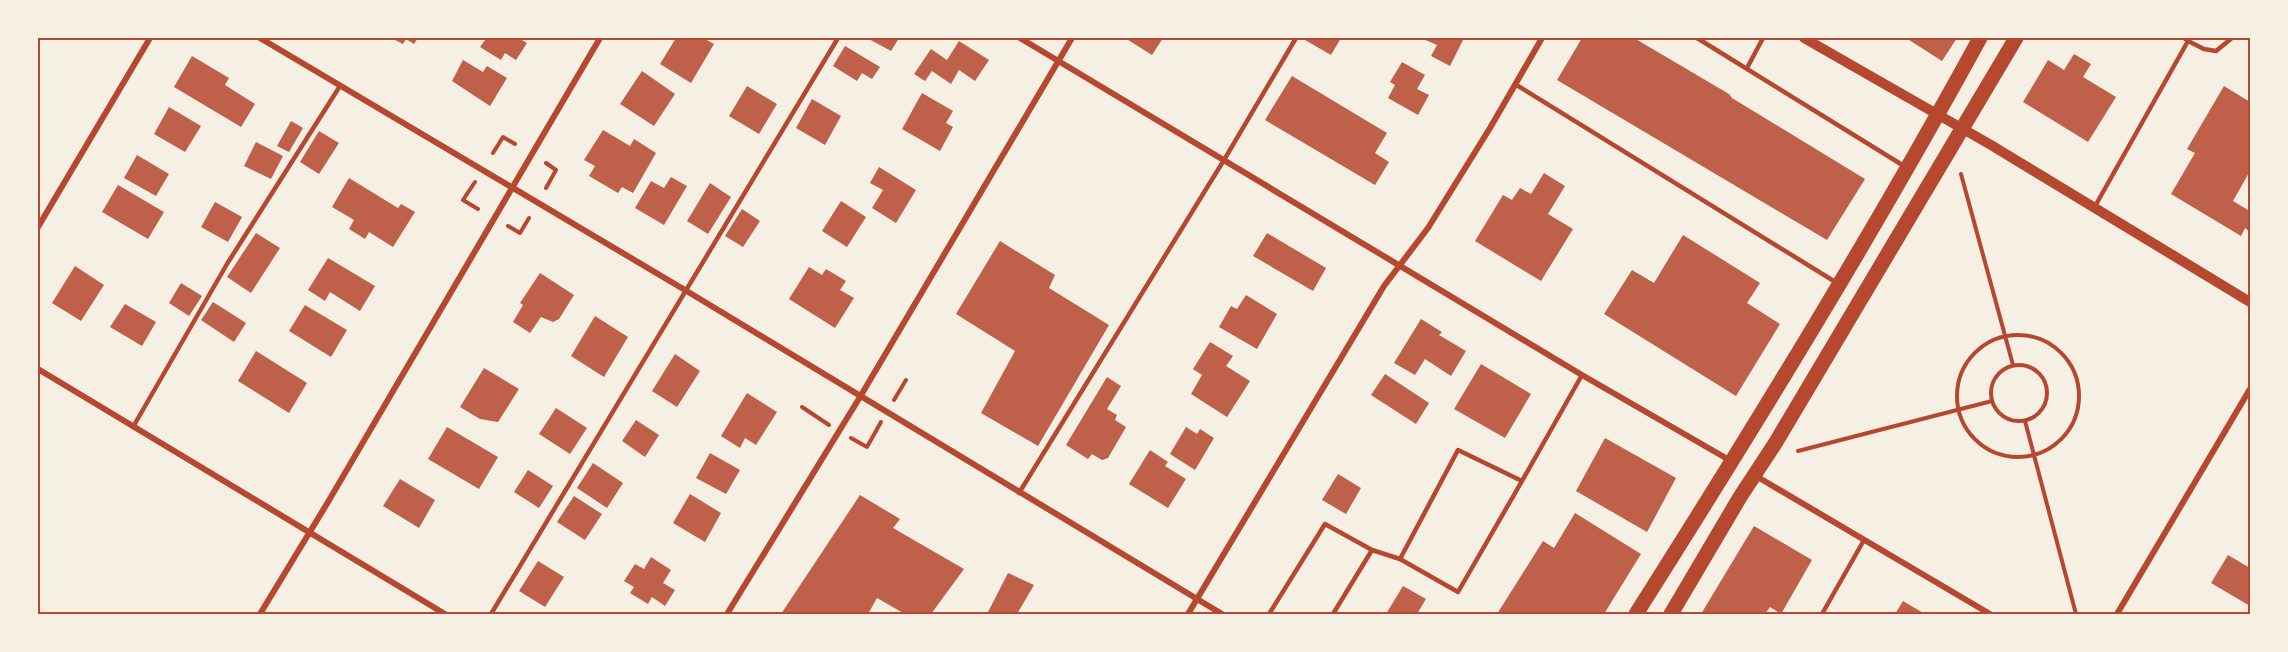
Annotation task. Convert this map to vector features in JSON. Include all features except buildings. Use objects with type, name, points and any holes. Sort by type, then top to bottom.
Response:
[{"type":"main road","points":[[1636,615],[1732,462],[1938,114],[1980,38]]},
{"type":"main road","points":[[1671,615],[2016,38]]},
{"type":"street","points":[[38,227],[150,38]]},
{"type":"street","points":[[260,38],[685,290],[1222,615]]},
{"type":"street","points":[[260,615],[600,38]]},
{"type":"street","points":[[1020,38],[1582,375],[1732,462]]},
{"type":"street","points":[[727,615],[860,397],[1072,38]]},
{"type":"street","points":[[1188,615],[1384,286],[1428,228],[1542,38]]},
{"type":"street","points":[[1804,38],[1938,114],[2250,302]]},
{"type":"street","points":[[38,369],[445,615]]},
{"type":"street","points":[[2117,615],[2250,389]]},
{"type":"street","points":[[1755,476],[1990,615]]},
{"type":"lane","points":[[491,615],[838,38]]},
{"type":"lane","points":[[1019,493],[1224,160],[1296,38]]},
{"type":"lane","points":[[1697,38],[1906,168]]},
{"type":"lane","points":[[1747,68],[1763,38]]},
{"type":"lane","points":[[2094,208],[2186,39],[2204,49],[2216,51],[2232,38]]},
{"type":"lane","points":[[1515,84],[1838,283]]},
{"type":"lane","points":[[132,427],[226,264],[340,86]]},
{"type":"lane","points":[[1269,615],[1325,524],[1372,550],[1400,559],[1458,592],[1582,375]]},
{"type":"lane","points":[[1400,559],[1458,450],[1522,482]]},
{"type":"lane","points":[[1822,615],[1864,540]]},
{"type":"lane","points":[[1333,615],[1372,550]]},
{"type":"path","points":[[493,153],[503,137],[515,144]]},
{"type":"path","points":[[546,163],[556,170],[546,188]]},
{"type":"path","points":[[1961,174],[2013,365]]},
{"type":"path","points":[[475,182],[464,201],[478,209]]},
{"type":"path","points":[[508,226],[520,233],[529,218]]},
{"type":"path","points":[[2018,335],[2045,341],[2066,359],[2078,383],[2079,399],[2070,428],[2060,441],[2048,450],[2033,455],[2014,457],[1994,453],[1977,442],[1965,427],[1958,409],[1957,388],[1962,369],[1980,347],[2005,336],[2018,335]]},
{"type":"path","points":[[2013,365],[2022,365],[2038,372],[2047,388],[2047,397],[2040,412],[2025,421],[2009,419],[2001,415],[1992,401],[1993,383],[1997,375],[2013,365]]},
{"type":"path","points":[[1798,451],[1992,401]]},
{"type":"path","points":[[2025,421],[2076,615]]}]
